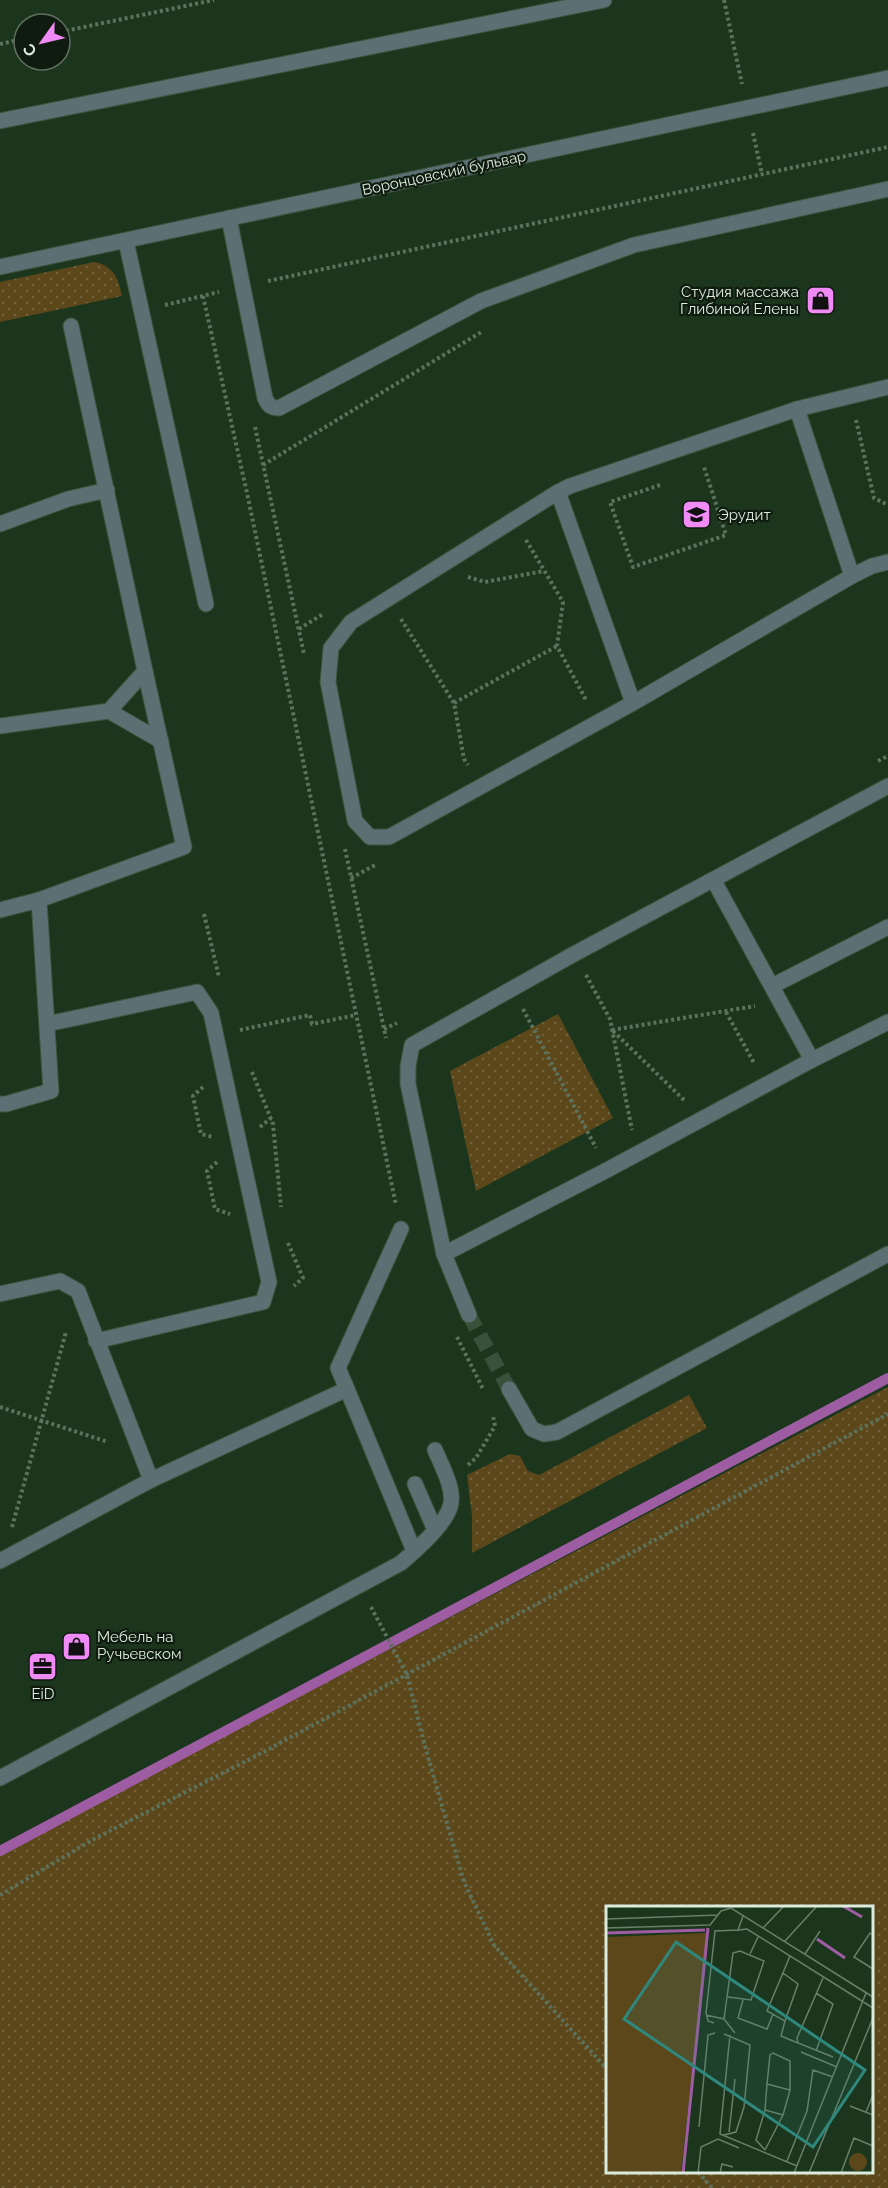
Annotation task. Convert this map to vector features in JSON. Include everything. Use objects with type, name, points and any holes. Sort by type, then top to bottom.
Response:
[{"type":"street","points":[[0,121],[604,0]]},
{"type":"street","name":"Воронцовский бульвар","points":[[0,267],[888,78]]},
{"type":"street","points":[[229,218],[265,398],[267,404],[273,408],[279,408],[482,301],[634,245],[888,189]]},
{"type":"street","points":[[126,241],[206,604]]},
{"type":"street","points":[[0,910],[39,900],[184,846],[71,326]]},
{"type":"street","points":[[888,387],[797,409],[570,486],[351,622],[331,648],[328,682],[355,821],[370,837],[389,837],[633,703],[852,576],[872,566],[888,562]]},
{"type":"street","points":[[797,409],[852,576]]},
{"type":"street","points":[[0,524],[68,499],[107,490]]},
{"type":"street","points":[[558,492],[633,703]]},
{"type":"street","points":[[109,711],[145,671]]},
{"type":"street","points":[[0,726],[109,711],[161,741]]},
{"type":"street","points":[[469,1314],[444,1254],[408,1084],[408,1066],[412,1045],[574,954],[888,786]]},
{"type":"street","points":[[714,880],[812,1060]]},
{"type":"street","points":[[0,1104],[51,1091],[39,900]]},
{"type":"street","points":[[771,986],[888,927]]},
{"type":"street","points":[[47,1024],[197,993],[211,1013],[269,1282],[263,1302],[96,1341]]},
{"type":"street","points":[[444,1254],[888,1022]]},
{"type":"street","points":[[401,1229],[338,1368],[414,1551]]},
{"type":"street","points":[[510,1391],[532,1429],[544,1434],[557,1432],[888,1254]]},
{"type":"street","points":[[0,1294],[60,1281],[78,1291],[151,1480]]},
{"type":"street","points":[[1,1560],[151,1480],[346,1389]]},
{"type":"street","points":[[0,1778],[400,1563],[435,1530],[451,1506],[449,1482],[435,1450]]},
{"type":"street","points":[[415,1484],[435,1530]]},
{"type":"path","points":[[72,30],[214,0]]},
{"type":"path","points":[[141,311],[242,286],[888,147]]},
{"type":"path","points":[[203,296],[247,493],[401,1229]]},
{"type":"path","points":[[263,465],[493,325]]},
{"type":"path","points":[[851,396],[874,498],[888,505]]},
{"type":"path","points":[[662,484],[610,502],[633,567],[726,535],[696,443]]},
{"type":"path","points":[[694,473],[704,470]]},
{"type":"path","points":[[513,521],[563,602],[557,646],[599,722]]},
{"type":"path","points":[[449,561],[458,574],[484,582],[544,571]]},
{"type":"path","points":[[388,599],[454,703],[464,759],[480,787]]},
{"type":"path","points":[[454,703],[557,646]]},
{"type":"path","points":[[588,980],[610,1019],[633,1136]]},
{"type":"path","points":[[521,1005],[598,1153]]},
{"type":"path","points":[[612,1029],[759,1005]]},
{"type":"path","points":[[726,1012],[750,1056]]},
{"type":"path","points":[[236,1031],[310,1015],[312,1024],[356,1016]]},
{"type":"path","points":[[612,1029],[688,1105]]},
{"type":"path","points":[[1,1560],[78,1291]]},
{"type":"path","points":[[449,1482],[476,1458],[495,1426],[491,1403],[454,1330]]},
{"type":"path","points":[[491,1403],[510,1391]]},
{"type":"path","points":[[0,1407],[140,1452]]},
{"type":"path","points":[[0,1895],[92,1840],[407,1675],[888,1414]]},
{"type":"path","points":[[359,1585],[407,1675],[464,1882],[494,1945],[606,2068]]},
{"type":"path","points":[[699,2173],[712,2188]]},
{"type":"shaded area","points":[[94,262],[111,270],[119,284],[122,296],[0,322],[0,282]]},
{"type":"shaded area","points":[[558,1014],[613,1118],[476,1191],[450,1071]]},
{"type":"shaded area","points":[[888,1387],[888,2188],[0,2188],[0,1854]]},
{"type":"shaded area","points":[[689,1395],[707,1428],[472,1553],[472,1516],[467,1475],[510,1454],[520,1456],[528,1471],[539,1475]]},
{"type":"waterway","points":[[0,1851],[888,1378]]},
{"type":"tunnel","points":[[469,1315],[509,1389]]},
{"type":"place","name":"Студия массажа Глибиной Елены","points":[[820,301]]},
{"type":"place","name":"Эрудит","points":[[697,515]]},
{"type":"place","name":"Мебель на Ручьевском","points":[[76,1646]]},
{"type":"place","name":"EiD","points":[[43,1667]]}]
